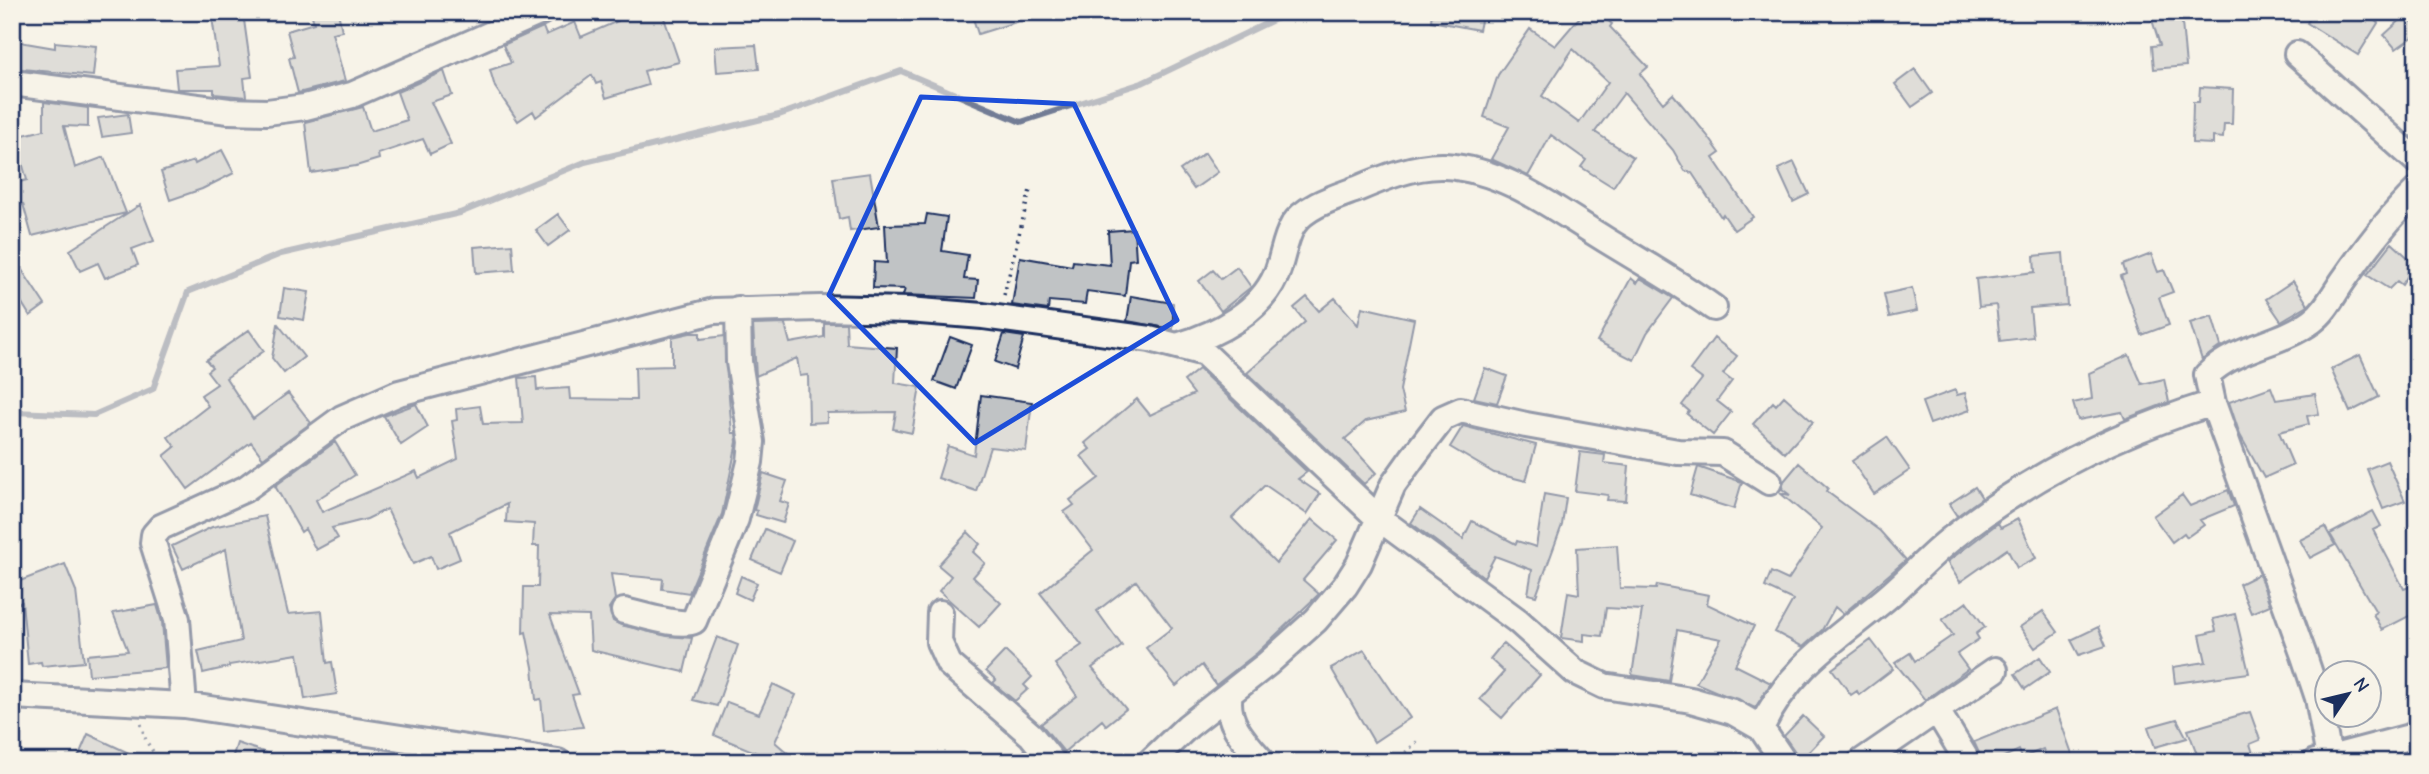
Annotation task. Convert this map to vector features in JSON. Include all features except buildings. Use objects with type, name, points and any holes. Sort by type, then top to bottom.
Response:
[{"type":"street","points":[[12,83],[229,111],[267,112],[305,107],[352,95],[541,12]]},
{"type":"street","points":[[2297,54],[2417,161]]},
{"type":"street","points":[[1180,345],[1219,329],[1265,295],[1276,275],[1292,227],[1311,209],[1375,182],[1415,169],[1441,166],[1496,176],[1526,191],[1667,275],[1714,308]]},
{"type":"street","points":[[2417,190],[2358,260],[2324,310],[2311,322],[2244,350],[2218,365],[2207,375],[2213,403],[2308,666],[2324,725],[2322,760],[2417,735]]},
{"type":"street","points":[[624,611],[677,623],[688,624],[694,621],[736,519],[750,462],[752,442],[739,362],[738,309]]},
{"type":"street","points":[[184,705],[177,619],[153,543],[154,535],[161,527],[244,489],[342,418],[399,393],[463,374],[576,348],[685,316],[738,309],[908,310],[999,318],[1180,345],[1204,353],[1377,517],[1490,599],[1587,680],[1604,686],[1715,706],[1744,717],[1761,728],[1784,762]]},
{"type":"street","points":[[1761,728],[1777,699],[1804,664],[1970,525],[2034,483],[2096,448],[2156,422],[2213,403]]},
{"type":"street","points":[[1150,762],[1316,620],[1345,586],[1359,564],[1393,485],[1443,418],[1461,410],[1678,453],[1723,453],[1769,482]]},
{"type":"street","points":[[940,614],[939,642],[949,664],[1031,734],[1053,762]]},
{"type":"street","points":[[1861,762],[1995,670]]},
{"type":"street","points":[[1230,693],[1228,704],[1233,723],[1263,762]]},
{"type":"street","points":[[12,696],[184,705],[558,762]]},
{"type":"street","points":[[1936,709],[1968,762]]},
{"type":"path","points":[[999,318],[1030,190]]},
{"type":"path","points":[[136,702],[146,741],[160,762]]},
{"type":"path","points":[[1395,762],[1418,740]]},
{"type":"highlighted area","points":[[921,97],[1074,104],[1177,320],[975,443],[829,295]]},
{"type":"waterway","points":[[12,412],[94,415],[153,389],[188,292],[281,254],[460,213],[585,162],[779,115],[901,71],[1021,122],[1142,83],[1290,12]]}]
